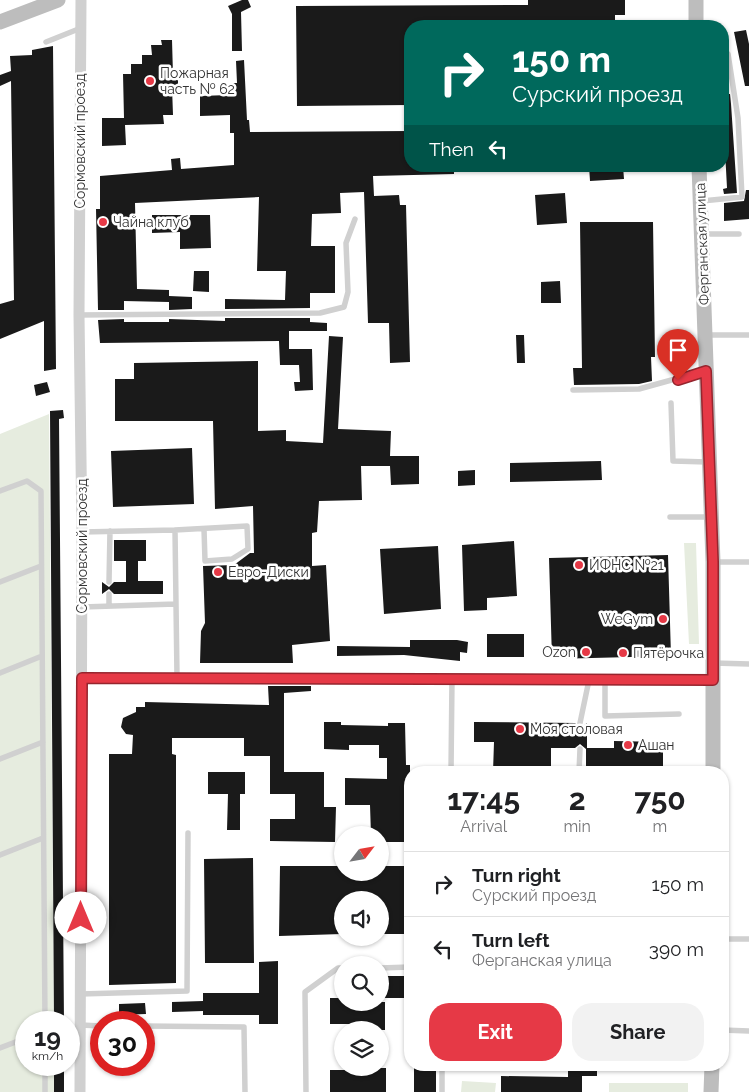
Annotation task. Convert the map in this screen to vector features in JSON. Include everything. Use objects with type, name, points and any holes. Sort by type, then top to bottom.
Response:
[{"type":"street","points":[[0,22],[58,0]]},
{"type":"street","name":"Сормовский проезд","points":[[80,1092],[82,532],[79,315],[81,0]]},
{"type":"street","points":[[696,0],[696,20]]},
{"type":"street","name":"Ферганская улица","points":[[699,172],[712,517],[713,766]]},
{"type":"street","points":[[82,678],[713,680]]},
{"type":"street","points":[[712,1071],[712,1092]]},
{"type":"lane","points":[[46,42],[81,28]]},
{"type":"lane","points":[[700,202],[742,197],[738,118],[729,60]]},
{"type":"lane","points":[[79,315],[320,313],[344,307],[348,292],[346,243],[356,219]]},
{"type":"lane","points":[[701,234],[739,234]]},
{"type":"lane","points":[[706,335],[749,335]]},
{"type":"lane","points":[[573,390],[639,389],[706,371]]},
{"type":"lane","points":[[671,403],[673,462],[710,462]]},
{"type":"lane","points":[[0,491],[27,481],[41,491],[45,1011]]},
{"type":"lane","points":[[670,517],[712,517]]},
{"type":"lane","points":[[82,532],[247,526],[248,549],[232,559],[205,560],[204,528]]},
{"type":"lane","points":[[175,530],[177,677]]},
{"type":"lane","points":[[110,531],[110,582]]},
{"type":"lane","points":[[713,562],[749,562]]},
{"type":"lane","points":[[0,582],[41,566]]},
{"type":"lane","points":[[110,594],[110,606]]},
{"type":"lane","points":[[82,607],[176,604]]},
{"type":"lane","points":[[0,673],[42,656]]},
{"type":"lane","points":[[713,663],[749,664]]},
{"type":"lane","points":[[451,766],[452,679]]},
{"type":"lane","points":[[580,723],[588,680]]},
{"type":"lane","points":[[605,680],[605,716],[679,714]]},
{"type":"lane","points":[[0,759],[43,742]]},
{"type":"lane","points":[[579,766],[580,748]]},
{"type":"lane","points":[[80,994],[187,991],[188,833]]},
{"type":"lane","points":[[0,855],[43,838]]},
{"type":"lane","points":[[729,939],[749,939]]},
{"type":"lane","points":[[389,968],[404,967]]},
{"type":"lane","points":[[306,1092],[306,992],[334,971]]},
{"type":"lane","points":[[81,1025],[90,1025]]},
{"type":"lane","points":[[155,1026],[244,1027],[245,1092]]},
{"type":"lane","points":[[729,1030],[749,1031]]},
{"type":"lane","points":[[0,1048],[15,1042]]},
{"type":"lane","points":[[442,1071],[442,1092]]},
{"type":"lane","points":[[45,1076],[45,1092]]},
{"type":"shaded area","points":[[49,414],[54,1011],[15,1011],[15,1076],[54,1076],[54,1092],[0,1092],[0,434]]},
{"type":"shaded area","points":[[684,543],[696,543],[699,644],[689,644]]},
{"type":"shaded area","points":[[462,1081],[496,1083],[495,1092],[461,1092]]},
{"type":"shaded area","points":[[609,1083],[688,1083],[688,1092],[609,1092]]},
{"type":"building","points":[[242,0],[248,0],[251,7],[241,12],[242,51],[232,51],[232,14],[228,6]]},
{"type":"building","points":[[528,0],[625,0],[625,15],[615,15],[615,20],[404,20],[404,105],[297,106],[296,6],[528,5]]},
{"type":"building","points":[[746,30],[749,44],[749,86],[745,86],[734,32]]},
{"type":"building","name":"Пожарная часть № 62","points":[[161,40],[172,40],[173,75],[178,75],[178,87],[172,87],[173,115],[163,115],[164,124],[125,125],[126,145],[102,146],[102,118],[124,118],[123,74],[131,74],[131,64],[142,64],[142,55],[152,55],[151,45],[162,45]]},
{"type":"building","points":[[53,46],[56,369],[44,371],[44,321],[0,339],[0,304],[14,300],[11,81],[0,86],[0,75],[11,71],[10,56],[32,55],[32,50]]},
{"type":"building","points":[[244,60],[247,120],[249,120],[250,132],[404,131],[404,172],[454,172],[454,174],[373,176],[374,196],[399,195],[400,205],[406,205],[410,362],[390,363],[389,323],[368,323],[364,192],[340,193],[341,213],[312,214],[311,246],[335,246],[335,293],[310,293],[310,308],[225,309],[225,299],[285,300],[286,271],[257,271],[259,197],[135,203],[137,289],[169,290],[169,296],[192,297],[192,309],[169,310],[169,302],[124,301],[124,310],[98,310],[96,209],[100,209],[100,176],[172,170],[171,159],[180,158],[181,169],[234,165],[234,133],[230,133],[230,115],[200,116],[200,96],[229,95],[229,83],[237,83],[236,61]]},
{"type":"building","points":[[730,94],[737,193],[724,194],[723,189],[727,188]]},
{"type":"building","points":[[589,172],[623,172],[624,179],[590,181]]},
{"type":"building","points":[[746,190],[749,190],[749,219],[724,221],[724,203],[744,201]]},
{"type":"building","points":[[565,193],[567,223],[537,225],[535,195]]},
{"type":"building","points":[[152,215],[210,215],[211,248],[180,249],[180,232],[152,233]]},
{"type":"building","points":[[580,222],[653,222],[655,357],[651,357],[652,381],[639,384],[574,385],[573,368],[582,368]]},
{"type":"building","points":[[194,271],[209,271],[209,292],[193,291]]},
{"type":"building","points":[[560,281],[561,303],[541,303],[541,282]]},
{"type":"building","points":[[225,318],[310,318],[310,322],[327,323],[327,331],[289,331],[289,349],[312,349],[313,390],[295,391],[294,382],[300,382],[299,365],[280,365],[279,341],[100,343],[98,320],[124,319],[124,322],[169,322],[169,319],[225,321]]},
{"type":"building","points":[[516,335],[524,335],[525,363],[517,363]]},
{"type":"building","points":[[329,336],[343,337],[338,429],[391,431],[390,456],[419,456],[419,484],[391,485],[390,466],[361,466],[362,500],[319,501],[317,532],[312,533],[312,566],[326,565],[330,641],[292,645],[293,663],[200,663],[201,631],[205,623],[203,566],[234,565],[250,553],[254,553],[253,506],[215,509],[213,421],[115,421],[115,379],[134,379],[134,363],[258,361],[258,431],[286,430],[286,441],[323,443]]},
{"type":"building","points":[[47,382],[50,392],[36,396],[34,385]]},
{"type":"building","points":[[63,410],[64,418],[59,419],[64,1011],[54,1011],[50,411]]},
{"type":"building","points":[[192,448],[194,504],[113,507],[111,451]]},
{"type":"building","points":[[601,461],[602,480],[510,482],[510,463]]},
{"type":"building","points":[[475,470],[475,485],[458,486],[458,471]]},
{"type":"building","points":[[114,540],[146,540],[146,561],[138,561],[138,581],[163,581],[163,594],[114,594],[109,589],[102,594],[102,582],[109,587],[114,582],[126,582],[126,561],[114,561]]},
{"type":"building","points":[[514,541],[517,596],[487,598],[487,610],[464,611],[462,545]]},
{"type":"building","points":[[438,546],[441,609],[384,614],[380,549]]},
{"type":"building","points":[[668,555],[671,656],[552,659],[549,558]]},
{"type":"building","points":[[487,634],[524,634],[524,657],[487,657]]},
{"type":"building","points":[[410,640],[457,640],[468,642],[467,653],[460,652],[460,661],[404,655],[337,656],[337,646],[410,647]]},
{"type":"building","points":[[268,686],[311,686],[311,691],[284,693],[284,772],[324,772],[324,807],[336,807],[334,842],[270,841],[270,819],[295,819],[295,794],[270,794],[270,756],[244,756],[244,738],[172,738],[172,754],[176,755],[176,983],[109,985],[109,754],[132,754],[133,735],[126,734],[121,727],[123,718],[136,712],[136,707],[145,707],[145,702],[269,705]]},
{"type":"building","points":[[324,722],[341,722],[341,725],[388,726],[388,723],[405,723],[406,765],[410,766],[404,766],[404,842],[389,842],[389,826],[371,826],[370,805],[345,805],[345,778],[387,779],[387,758],[379,758],[379,745],[349,745],[349,750],[324,749]]},
{"type":"building","points":[[474,722],[575,723],[580,728],[587,723],[587,748],[614,748],[614,741],[663,742],[663,766],[586,766],[586,749],[580,744],[575,748],[551,748],[551,766],[493,766],[494,742],[474,742]]},
{"type":"building","points":[[208,772],[245,772],[245,794],[240,794],[240,830],[227,830],[228,794],[208,794]]},
{"type":"building","points":[[253,858],[254,963],[205,963],[204,859]]},
{"type":"building","points":[[280,866],[334,866],[334,881],[389,881],[389,866],[404,866],[404,934],[389,934],[389,891],[334,891],[334,934],[279,936]]},
{"type":"building","points":[[278,961],[278,1024],[259,1024],[259,1015],[203,1015],[203,1011],[172,1012],[172,1002],[203,1001],[203,993],[259,993],[259,962]]},
{"type":"building","points":[[389,976],[404,976],[404,998],[389,998]]},
{"type":"building","points":[[330,998],[334,998],[334,1011],[385,1011],[385,1021],[334,1021],[334,1024],[330,1024]]},
{"type":"building","points":[[145,1003],[146,1011],[119,1011],[119,1004]]},
{"type":"building","points":[[330,1070],[334,1070],[334,1076],[386,1076],[386,1092],[330,1092]]},
{"type":"building","points":[[414,1071],[436,1071],[436,1092],[414,1092]]},
{"type":"building","points":[[568,1071],[597,1071],[597,1076],[582,1076],[582,1092],[501,1092],[501,1076],[568,1077]]},
{"type":"building","points":[[54,1076],[64,1076],[64,1092],[54,1092]]},
{"type":"place","name":"Пожарная часть № 62","points":[[150,81]]},
{"type":"place","name":"Чайна клуб","points":[[103,222]]},
{"type":"place","name":"ИФНС №21","points":[[579,565]]},
{"type":"place","name":"Евро-Диски","points":[[218,572]]},
{"type":"place","name":"WeGym","points":[[663,619]]},
{"type":"place","name":"Ozon","points":[[586,652]]},
{"type":"place","name":"Пятёрочка","points":[[623,653]]},
{"type":"place","name":"Моя столовая","points":[[520,729]]},
{"type":"place","name":"Ашан","points":[[628,745]]},
{"type":"route","points":[[81,918],[82,678],[713,680],[713,562],[706,371],[678,380]]}]
